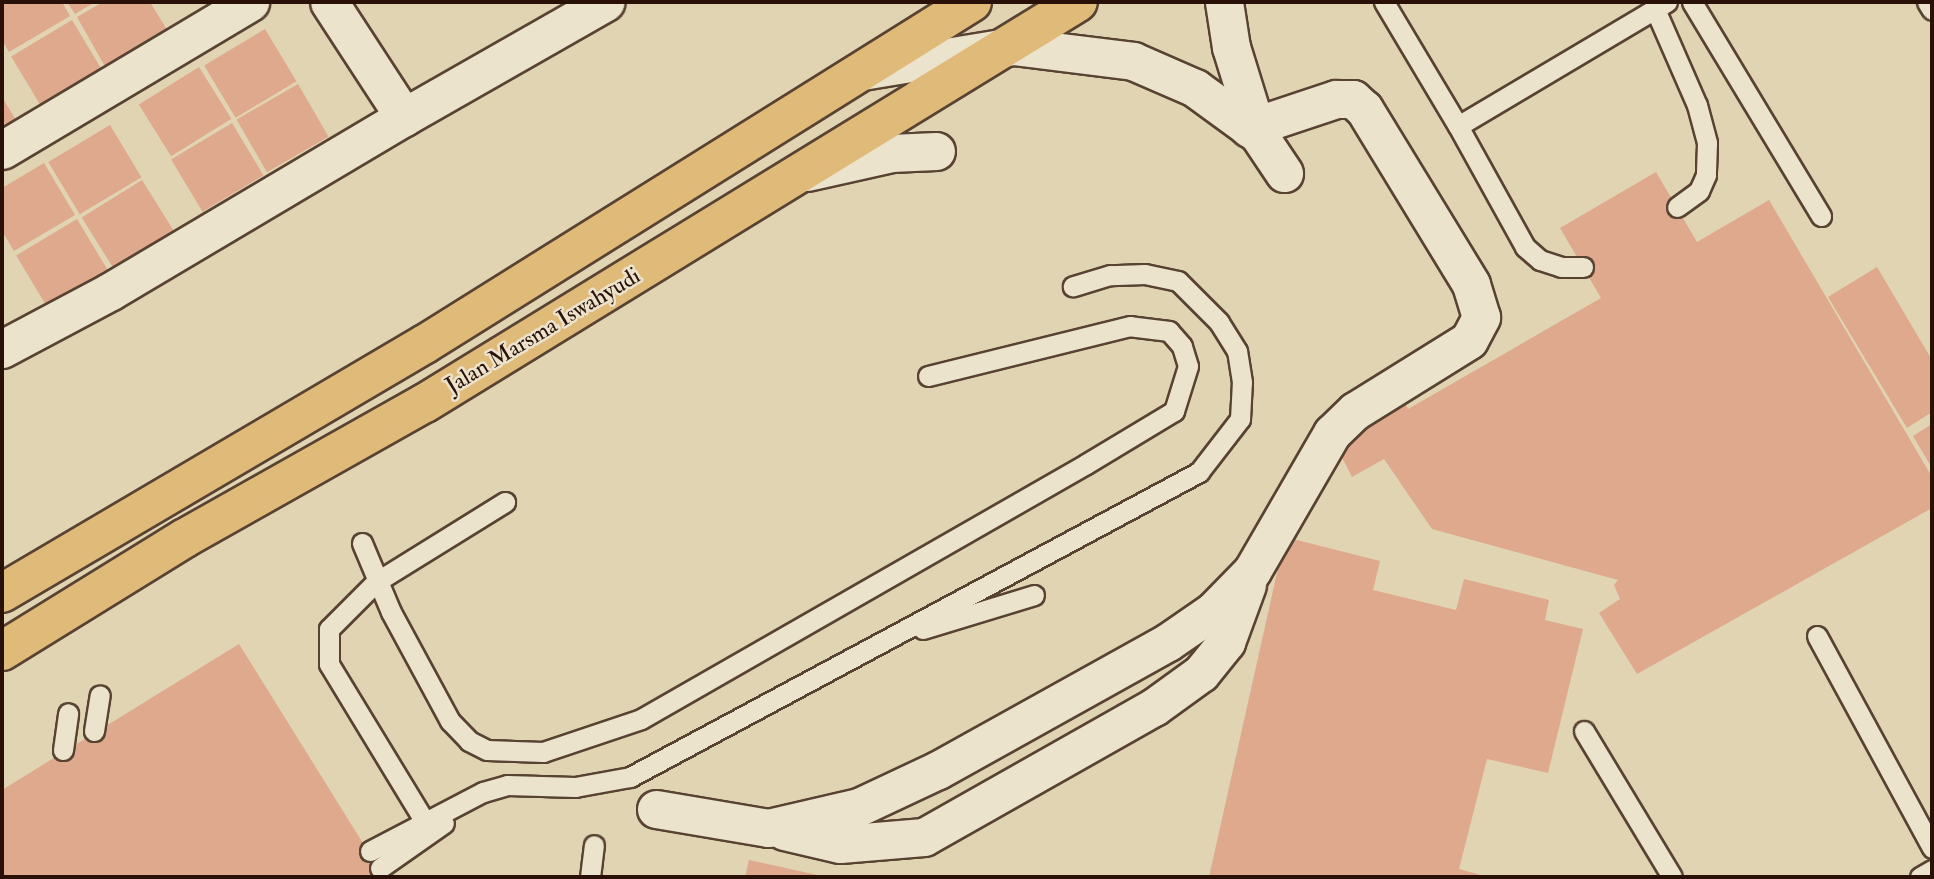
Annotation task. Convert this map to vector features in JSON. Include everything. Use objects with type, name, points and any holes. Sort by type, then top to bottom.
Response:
[{"type":"highway","points":[[2,593],[425,344],[972,2]]},
{"type":"highway","name":"Jalan Marsma Iswahyudi","points":[[2,652],[185,538],[425,403],[1013,46],[1078,2]]},
{"type":"street","points":[[2,150],[213,11],[250,2]]},
{"type":"street","points":[[329,2],[404,117]]},
{"type":"street","points":[[2,349],[111,291],[404,117],[606,2]]},
{"type":"street","points":[[1224,2],[1231,47],[1255,129],[1284,173]]},
{"type":"street","points":[[861,71],[1013,46],[1133,61],[1195,88],[1255,129]]},
{"type":"street","points":[[656,809],[768,828],[840,844],[924,837],[1154,707],[1201,673],[1226,642],[1252,570],[1332,433],[1355,411],[1469,340],[1481,317],[1471,284],[1364,109],[1353,99],[1336,99],[1255,129]]},
{"type":"street","points":[[801,174],[891,153],[936,151]]},
{"type":"street","points":[[768,828],[859,807],[938,770],[1168,642],[1213,611],[1252,570]]},
{"type":"lane","points":[[1384,2],[1458,126],[1525,247],[1540,260],[1561,267],[1583,267]]},
{"type":"lane","points":[[1692,2],[1821,216]]},
{"type":"lane","points":[[1927,2],[1932,10]]},
{"type":"lane","points":[[1458,126],[1661,5],[1697,105],[1707,143],[1706,175],[1699,191],[1677,207]]},
{"type":"lane","points":[[370,851],[482,792],[507,785],[575,787],[630,777],[1199,472],[1240,419],[1242,382],[1237,351],[1199,298],[1178,281],[1145,274],[1110,275],[1073,286]]},
{"type":"lane","points":[[362,543],[376,582],[450,721],[469,741],[506,753],[543,752],[585,741],[641,719],[1174,411],[1188,366],[1182,346],[1169,331],[1130,326],[929,376]]},
{"type":"lane","points":[[425,822],[329,664],[329,629],[376,582],[505,502]]},
{"type":"lane","points":[[882,642],[1034,596]]},
{"type":"lane","points":[[1817,636],[1932,848]]},
{"type":"lane","points":[[94,731],[100,695]]},
{"type":"lane","points":[[63,750],[68,713]]},
{"type":"lane","points":[[1584,731],[1672,877]]},
{"type":"lane","points":[[630,777],[656,809]]},
{"type":"lane","points":[[380,868],[482,792]]},
{"type":"lane","points":[[590,877],[594,845]]},
{"type":"lane","points":[[1920,877],[1932,870]]},
{"type":"building","points":[[2,2],[62,2],[70,16],[9,52],[2,40]]},
{"type":"building","points":[[67,2],[95,2],[75,14]]},
{"type":"building","points":[[103,2],[150,2],[169,33],[107,70],[77,17]]},
{"type":"building","points":[[72,20],[103,72],[43,109],[11,57]]},
{"type":"building","points":[[265,29],[296,81],[236,118],[204,66]]},
{"type":"building","points":[[199,67],[231,119],[171,156],[139,105]]},
{"type":"building","points":[[298,84],[328,137],[267,172],[237,120]]},
{"type":"building","points":[[2,97],[19,125],[2,135]]},
{"type":"building","points":[[232,123],[263,175],[203,212],[171,160]]},
{"type":"building","points":[[110,125],[141,177],[80,214],[48,162]]},
{"type":"building","points":[[44,163],[75,215],[14,251],[2,231],[2,188]]},
{"type":"building","points":[[1656,172],[1697,242],[1769,200],[1932,477],[1932,508],[1637,674],[1599,613],[1620,599],[1614,585],[1618,580],[1432,529],[1384,459],[1352,477],[1332,438],[1403,397],[1408,409],[1601,298],[1560,228]]},
{"type":"building","points":[[142,180],[174,232],[114,269],[82,218]]},
{"type":"building","points":[[77,219],[108,271],[48,308],[16,256]]},
{"type":"building","points":[[1877,267],[1932,360],[1932,412],[1907,428],[1828,297]]},
{"type":"building","points":[[1932,424],[1932,468],[1913,436]]},
{"type":"building","points":[[1285,537],[1380,561],[1373,590],[1456,610],[1464,579],[1549,600],[1545,620],[1583,629],[1548,773],[1487,759],[1459,869],[1488,877],[1209,877]]},
{"type":"building","points":[[239,644],[384,877],[2,877],[2,790]]},
{"type":"building","points":[[749,860],[822,876],[822,877],[745,877]]}]
